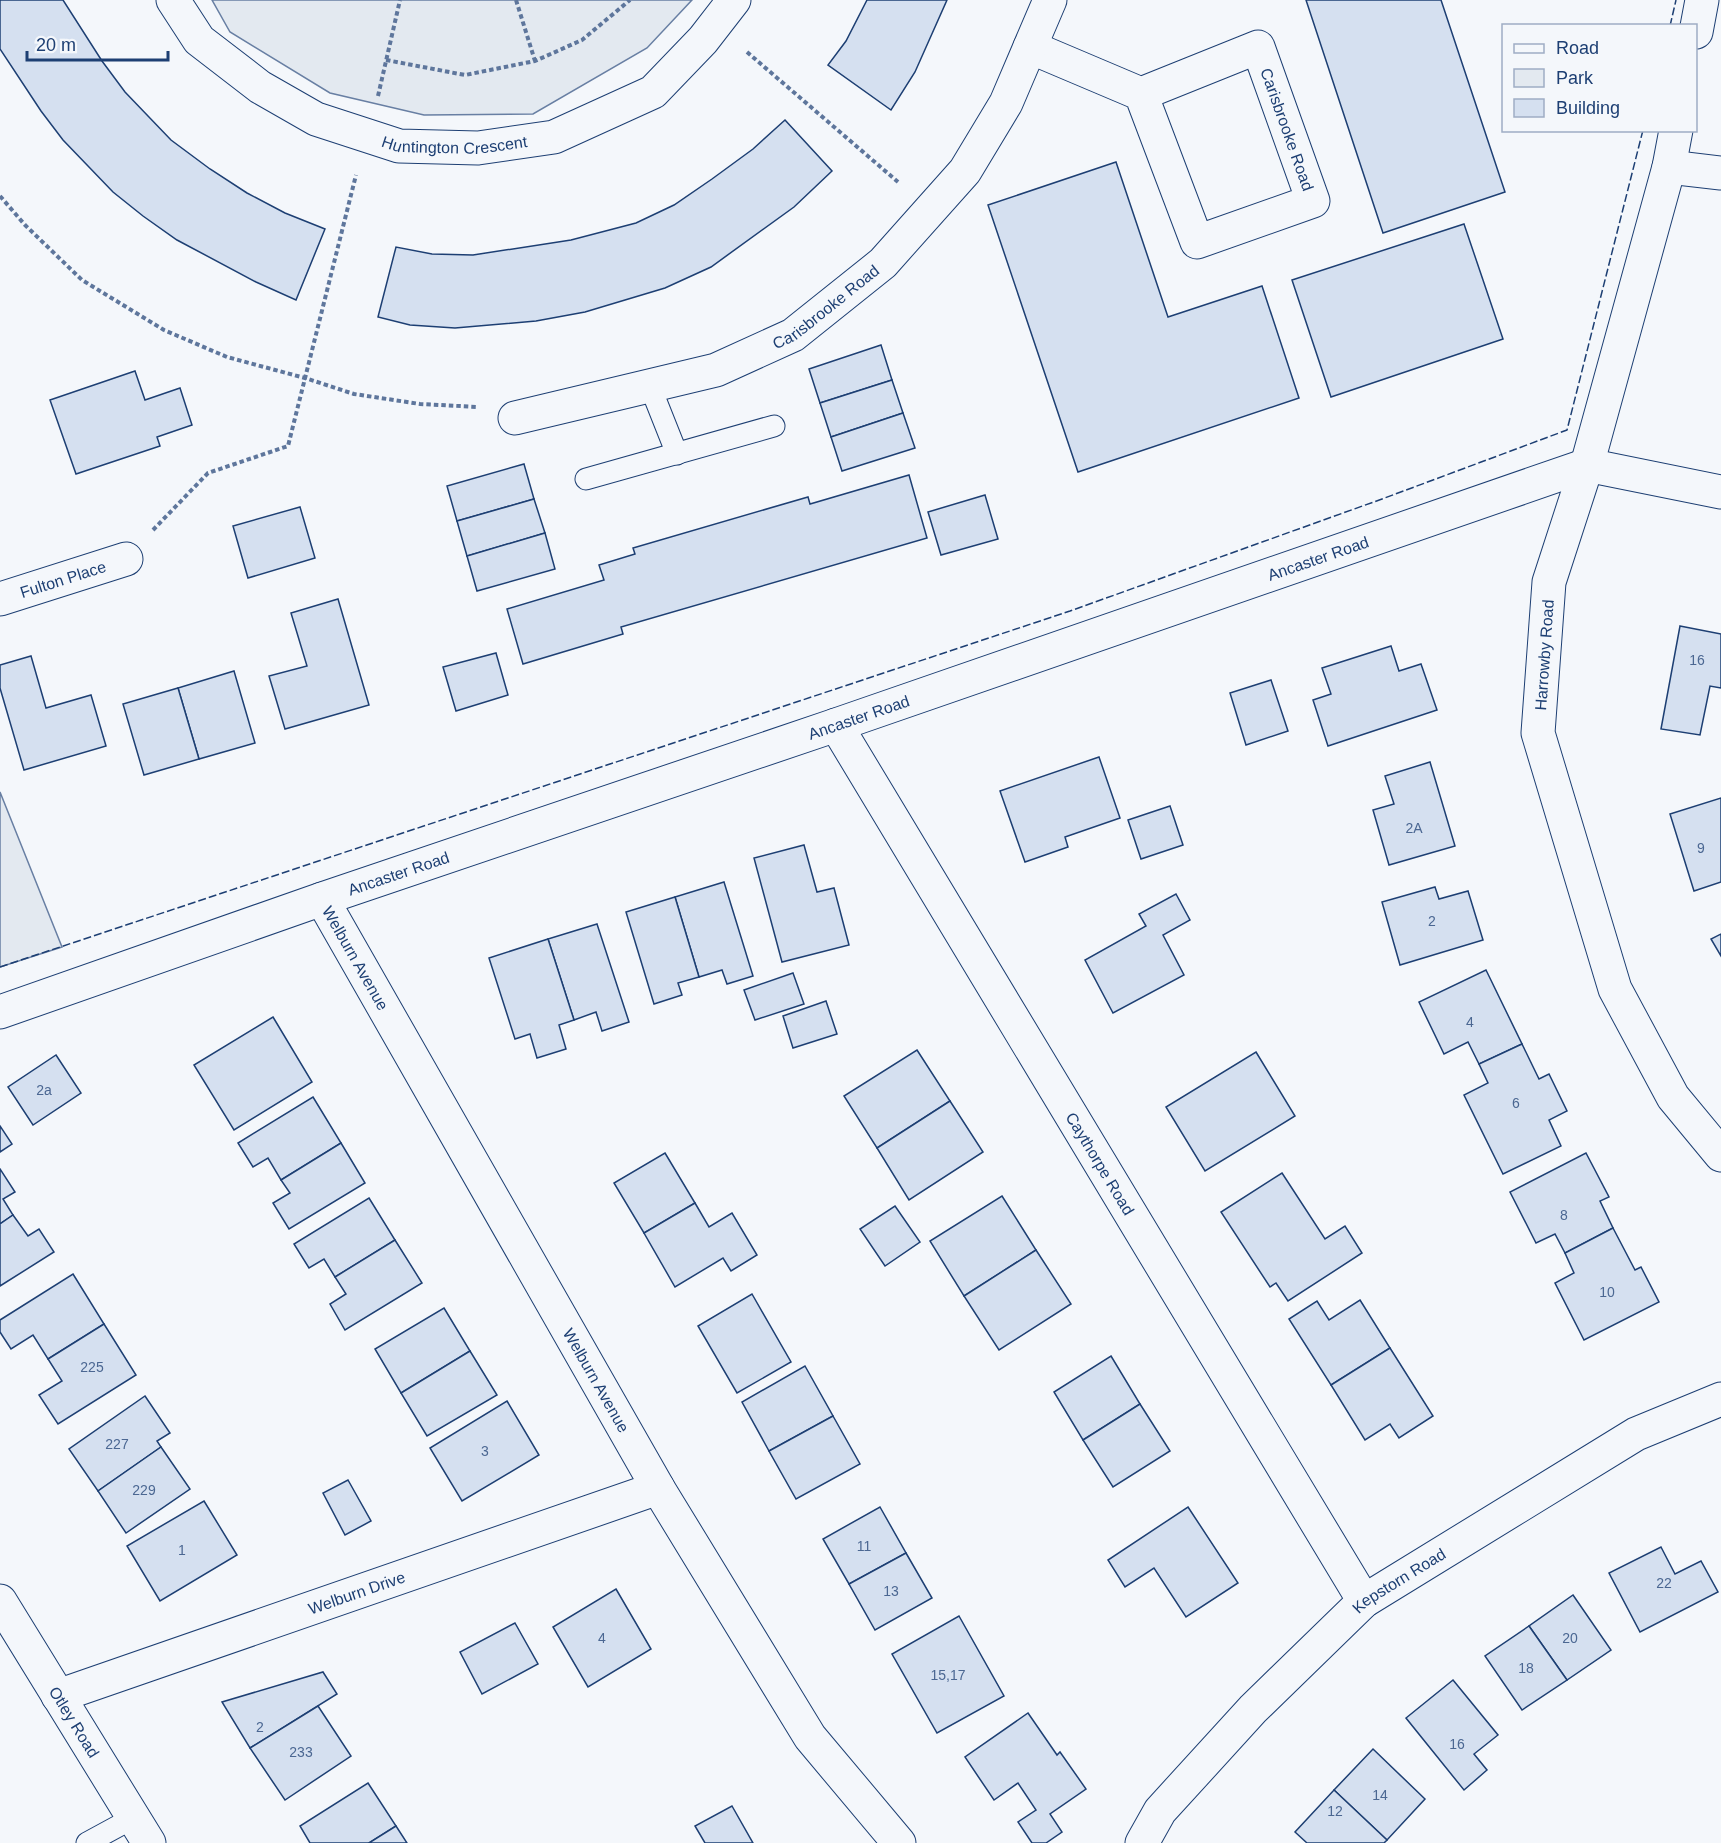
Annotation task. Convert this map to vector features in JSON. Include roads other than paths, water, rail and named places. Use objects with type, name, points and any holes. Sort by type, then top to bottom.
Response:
[{"type":"main road","name":"Huntington Crescent","points":[[172,0],[199,40],[260,87],[316,118],[399,147],[478,148],[554,137],[653,92],[703,40],[724,12]]},
{"type":"main road","name":"Carisbrooke Road","points":[[515,418],[716,370],[793,335],[883,263],[965,171],[1006,103],[1050,0]]},
{"type":"main road","points":[[1697,24],[1702,0]]},
{"type":"main road","points":[[1030,47],[1141,94]]},
{"type":"main road","name":"Carisbrooke Road","points":[[1258,47],[1313,201],[1197,242],[1141,94],[1258,47]]},
{"type":"main road","name":"Harrowby Road","points":[[1676,132],[1669,167],[1587,465],[1549,582],[1538,733],[1615,989],[1673,1097],[1721,1155]]},
{"type":"main road","points":[[1669,167],[1721,173]]},
{"type":"main road","points":[[1587,465],[1721,492]]},
{"type":"main road","name":"Ancaster Road","points":[[0,1012],[322,898],[836,725],[1587,465]]},
{"type":"main road","name":"Fulton Place","points":[[0,599],[126,559]]},
{"type":"main road","name":"Caythorpe Road","points":[[836,725],[1364,1601]]},
{"type":"main road","name":"Welburn Avenue","points":[[322,898],[658,1488],[810,1737],[899,1843]]},
{"type":"main road","name":"Kepstorn Road","points":[[1142,1843],[1160,1811],[1253,1709],[1364,1601],[1636,1434],[1721,1399]]},
{"type":"main road","name":"Welburn Drive","points":[[58,1696],[658,1488]]},
{"type":"main road","name":"Otley Road","points":[[0,1601],[141,1830]]},
{"type":"lane","points":[[650,386],[677,454]]},
{"type":"lane","points":[[586,479],[774,426]]},
{"type":"lane","points":[[87,1843],[141,1830]]}]
